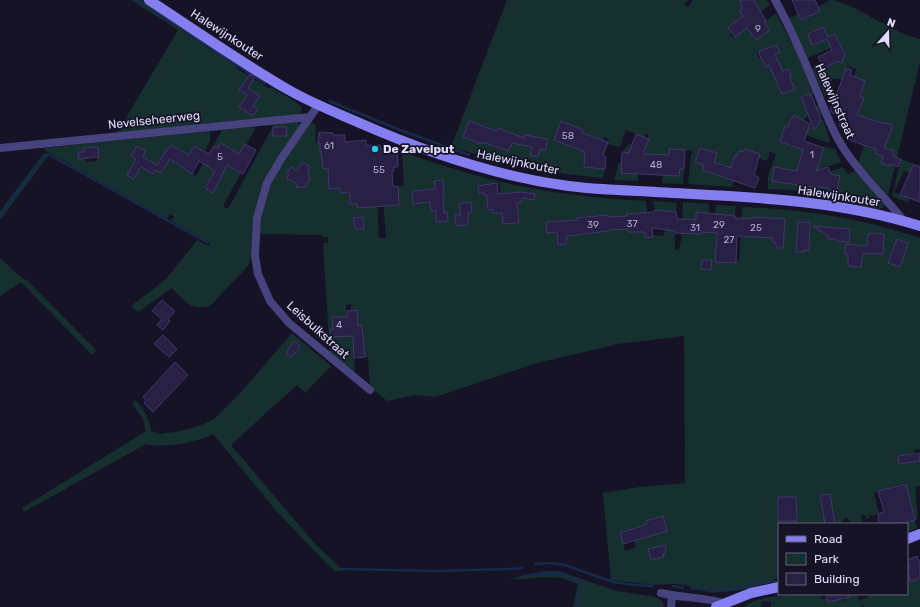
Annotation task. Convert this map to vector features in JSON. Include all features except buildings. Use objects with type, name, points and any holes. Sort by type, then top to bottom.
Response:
[{"type":"street","name":"Halewijnkouter","points":[[149,0],[288,90],[408,144],[462,162],[513,176],[562,185],[801,201],[853,209],[903,220],[920,226]]},
{"type":"street","name":"Halewijnstraat","points":[[775,0],[798,46],[838,140],[852,161],[903,220]]},
{"type":"street","name":"Leisbulkstraat","points":[[319,104],[272,174],[261,200],[257,218],[255,256],[258,274],[270,300],[289,323],[370,390]]},
{"type":"street","name":"Nevelseheerweg","points":[[0,148],[310,117]]},
{"type":"street","points":[[908,539],[920,534]]},
{"type":"street","points":[[661,593],[672,596],[708,599],[722,606],[751,593],[778,587]]},
{"type":"street","points":[[671,607],[672,596]]},
{"type":"green space","points":[[131,0],[142,0],[239,63],[236,68],[270,89],[271,87],[296,102],[302,107],[301,113],[296,115],[117,133],[178,30]]},
{"type":"green space","points":[[507,0],[688,0],[684,5],[688,7],[693,0],[739,0],[743,8],[739,10],[743,16],[754,0],[767,0],[770,5],[730,34],[734,37],[747,27],[756,40],[770,30],[764,22],[776,13],[799,57],[814,94],[811,96],[809,93],[801,96],[806,109],[818,105],[822,117],[815,112],[810,117],[808,115],[803,121],[814,129],[823,118],[830,140],[829,143],[786,126],[780,142],[798,149],[799,146],[803,150],[800,158],[805,160],[810,157],[820,161],[825,146],[835,149],[841,162],[821,169],[820,175],[843,167],[848,174],[855,171],[884,202],[884,206],[883,208],[875,209],[844,202],[844,198],[791,190],[768,189],[768,176],[776,154],[770,151],[767,161],[744,150],[732,187],[688,184],[691,155],[693,151],[669,149],[669,175],[679,176],[680,169],[684,169],[683,184],[662,183],[664,156],[645,154],[645,148],[649,135],[646,133],[643,141],[643,137],[626,130],[620,147],[607,144],[609,139],[604,137],[602,141],[585,155],[584,167],[605,169],[603,178],[564,174],[526,167],[451,147]],"holes":[[[776,45],[780,52],[775,55],[778,61],[766,66],[761,57],[759,58],[757,53]],[[788,69],[791,75],[789,77],[795,89],[782,94],[774,75]],[[469,121],[487,127],[481,144],[463,137]],[[561,121],[569,124],[568,128],[576,127],[583,130],[575,149],[568,146],[568,143],[554,140]],[[498,128],[515,135],[501,149],[491,146]],[[525,135],[547,140],[546,150],[540,148],[538,157],[530,155],[532,146],[523,145]],[[739,151],[741,152],[730,179],[718,176],[721,165],[731,168],[735,155],[737,156]],[[827,174],[839,176],[837,191],[829,190],[829,188],[825,187]]]},
{"type":"green space","points":[[830,0],[837,1],[846,4],[895,30],[920,39],[920,62],[888,195],[858,163],[864,145],[871,148],[880,122],[870,118],[868,121],[861,116],[854,114],[845,99],[856,69],[847,66],[843,80],[833,78],[825,97],[812,68],[821,63],[824,68],[833,64],[832,62],[841,47],[840,44],[808,58],[789,18],[798,14],[801,20],[820,11],[818,7]],"holes":[[[822,27],[828,38],[817,43],[808,36],[810,34],[809,32],[813,30],[815,32]]]},
{"type":"green space","points":[[299,122],[299,127],[274,164],[253,223],[250,261],[248,266],[210,306],[198,307],[188,304],[172,288],[138,312],[131,306],[166,279],[197,240],[209,246],[210,243],[171,221],[174,216],[170,214],[167,219],[44,150],[44,148],[210,131],[210,141],[205,151],[194,146],[181,167],[196,176],[222,130],[256,127],[232,168],[241,173],[223,206],[228,209],[274,124]],"holes":[[[221,143],[231,149],[227,158],[230,160],[222,173],[210,153],[214,146],[218,148]],[[171,145],[180,150],[174,161],[168,158],[165,165],[166,166],[161,173],[155,170],[153,174],[148,171],[157,165]],[[98,147],[99,157],[97,157],[97,161],[86,162],[85,158],[79,152],[84,152],[84,148]]]},
{"type":"green space","points":[[311,123],[315,124],[316,143],[320,143],[320,151],[327,152],[328,170],[331,170],[330,155],[333,155],[333,142],[337,143],[339,172],[335,172],[335,177],[339,177],[340,193],[350,192],[350,204],[357,204],[356,183],[358,183],[358,178],[356,178],[357,173],[355,159],[361,159],[362,173],[367,173],[367,171],[370,171],[370,163],[367,163],[367,159],[375,159],[376,179],[382,179],[383,182],[387,182],[387,188],[393,188],[394,195],[398,194],[398,186],[404,186],[402,152],[486,178],[534,189],[646,201],[648,229],[645,230],[645,238],[653,237],[653,235],[664,236],[665,229],[675,230],[675,250],[679,250],[681,242],[683,202],[709,204],[709,214],[715,214],[716,205],[736,206],[735,216],[715,215],[714,233],[724,234],[724,237],[717,237],[716,245],[723,246],[722,262],[735,263],[736,261],[739,261],[742,207],[810,212],[876,225],[920,238],[920,449],[914,450],[914,453],[898,456],[900,464],[920,461],[920,486],[915,487],[918,519],[915,520],[911,503],[900,505],[901,510],[895,511],[894,516],[891,506],[883,508],[882,499],[908,492],[906,483],[885,489],[885,491],[874,493],[879,514],[869,516],[869,519],[866,519],[865,515],[861,515],[863,523],[852,523],[846,517],[841,523],[778,523],[778,578],[750,588],[711,593],[685,585],[654,585],[611,580],[603,493],[640,487],[685,483],[684,336],[618,344],[534,364],[435,397],[415,395],[387,401],[370,387],[368,357],[365,357],[363,341],[360,341],[359,333],[364,332],[363,326],[358,326],[357,310],[351,310],[351,304],[346,305],[347,323],[352,323],[355,373],[330,354],[323,243],[328,243],[328,237],[322,237],[322,235],[260,234],[265,202],[270,188],[283,161]],"holes":[[[303,162],[310,167],[308,171],[310,181],[307,182],[307,186],[297,188],[296,183],[287,178],[289,174],[287,173],[291,167],[298,172]],[[443,180],[443,221],[436,222],[436,211],[431,211],[430,202],[413,204],[412,191],[431,190],[431,194],[435,194],[434,181]],[[499,182],[502,212],[494,213],[493,209],[488,210],[487,195],[484,195],[484,193],[479,193],[478,186]],[[379,185],[382,185],[386,238],[379,238],[377,193],[379,192]],[[519,192],[521,195],[522,202],[504,204],[503,193]],[[471,203],[472,212],[467,213],[468,225],[456,226],[455,215],[461,215],[459,204]],[[516,208],[516,211],[518,211],[519,223],[503,224],[502,213],[510,212],[510,209]],[[642,213],[644,232],[629,232],[628,229],[620,229],[619,217],[627,216],[627,214]],[[696,213],[703,213],[702,234],[687,234],[688,220],[696,220]],[[607,215],[609,231],[588,231],[588,234],[579,235],[577,218]],[[774,218],[785,219],[783,246],[781,248],[777,247],[776,242],[772,241]],[[566,221],[566,244],[558,245],[556,223]],[[798,222],[810,222],[809,250],[804,250],[804,252],[796,251]],[[824,227],[850,229],[849,242],[828,239],[828,234],[823,233],[821,230]],[[897,239],[908,243],[905,253],[902,253],[899,262],[893,260],[896,250],[893,249]],[[846,244],[857,245],[856,254],[862,255],[862,259],[849,258],[849,254],[845,254]],[[332,317],[345,317],[346,336],[330,337],[330,330],[333,330]],[[830,494],[833,514],[823,516],[820,495]],[[663,517],[667,531],[634,540],[636,547],[625,551],[620,533],[631,530],[633,534],[637,533],[635,528],[647,525],[646,521]]]},
{"type":"green space","points":[[633,143],[638,154],[638,181],[614,180],[619,162],[622,162],[634,153],[622,152],[629,144]]},
{"type":"green space","points":[[44,153],[48,156],[1,219],[0,211]]},
{"type":"green space","points":[[901,159],[920,166],[920,171],[908,203],[892,196]],"holes":[[[904,171],[910,173],[905,197],[894,192]]]},
{"type":"green space","points":[[653,201],[677,203],[676,212],[655,210]]},
{"type":"green space","points":[[0,258],[24,280],[26,279],[96,350],[92,355],[21,282],[0,296]]},
{"type":"green space","points":[[292,333],[331,366],[305,393],[297,385],[231,445],[316,545],[342,569],[341,571],[335,571],[329,566],[278,513],[213,434],[200,440],[179,444],[157,446],[146,444],[24,512],[22,508],[146,431],[143,419],[132,403],[136,400],[146,414],[151,431],[160,434],[199,426],[214,419],[241,392]]},
{"type":"green space","points":[[915,520],[917,528],[908,532],[908,523],[901,523]]},
{"type":"green space","points":[[544,571],[559,571],[617,591],[656,597],[663,602],[664,607],[573,607],[578,584],[561,578],[543,577],[509,579]]},
{"type":"green space","points":[[908,574],[909,577],[912,576],[913,581],[918,579],[920,576],[920,607],[864,607],[864,605],[860,607],[771,607],[771,602],[762,601],[761,607],[744,607],[759,599],[791,595],[820,595],[821,599],[827,598],[828,602],[835,600],[840,595],[842,601],[845,601],[844,595],[857,595],[859,600],[868,597],[868,595],[908,595]]},
{"type":"waterway","points":[[137,0],[145,6]]},
{"type":"waterway","points":[[151,10],[180,28]]},
{"type":"waterway","points":[[186,32],[264,83]]},
{"type":"waterway","points":[[329,101],[400,130],[469,155]]},
{"type":"waterway","points":[[0,215],[44,156],[48,154],[208,243]]},
{"type":"waterway","points":[[476,157],[500,163]]},
{"type":"waterway","points":[[535,564],[552,563],[565,565],[613,582],[653,586]]},
{"type":"waterway","points":[[341,569],[435,571],[522,568]]},
{"type":"waterway","points":[[524,576],[560,573],[582,582],[577,607]]},
{"type":"waterway","points":[[691,588],[713,590],[742,587],[773,581],[776,582]]},
{"type":"waterway","points":[[673,586],[683,588]]},
{"type":"place","name":"De Zavelput","points":[[375,149]]}]
